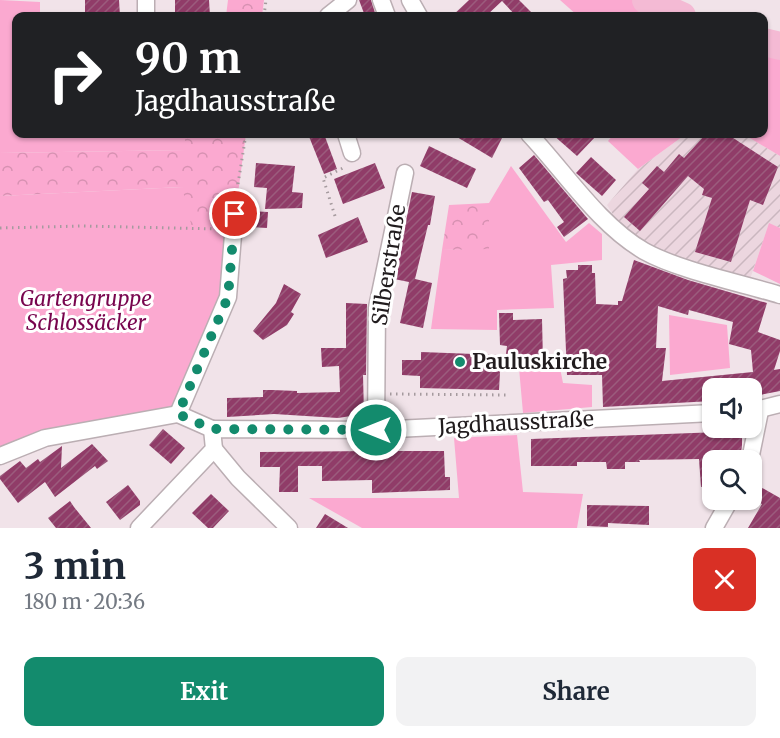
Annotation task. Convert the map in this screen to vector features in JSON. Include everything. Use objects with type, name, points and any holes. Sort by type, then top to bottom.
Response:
[{"type":"street","points":[[333,12],[348,0]]},
{"type":"street","points":[[347,138],[352,153]]},
{"type":"street","points":[[533,138],[606,221],[632,244],[663,260],[780,295]]},
{"type":"street","name":"Silberstraße","points":[[376,430],[377,308],[405,173]]},
{"type":"street","points":[[0,456],[45,438],[178,414],[228,297],[236,198]]},
{"type":"street","points":[[762,409],[780,404]]},
{"type":"street","name":"Jagdhausstraße","points":[[178,414],[212,429],[376,430],[702,414]]},
{"type":"street","points":[[212,429],[214,449],[238,478],[289,528]]},
{"type":"street","points":[[140,528],[214,449]]},
{"type":"street","points":[[714,528],[724,510]]},
{"type":"path","points":[[236,198],[245,138]]},
{"type":"path","points":[[335,216],[323,178],[343,170],[352,153]]},
{"type":"path","points":[[0,228],[82,226],[233,230]]},
{"type":"path","points":[[376,394],[508,395]]},
{"type":"shaded area","points":[[681,138],[750,138],[780,156],[780,228],[769,224],[748,285],[632,244],[607,205],[638,169]]},
{"type":"green space","points":[[0,0],[40,2],[40,12],[12,12],[12,138],[185,138],[185,150],[0,153]]},
{"type":"green space","points":[[228,0],[264,0],[262,12],[226,12]]},
{"type":"green space","points":[[560,0],[638,0],[650,12],[574,12]]},
{"type":"green space","points":[[768,55],[780,59],[780,156],[750,138],[768,138]]},
{"type":"green space","points":[[185,138],[245,138],[233,230],[192,228],[182,187],[0,196],[0,153],[185,150]]},
{"type":"green space","points":[[611,138],[681,138],[638,169],[608,141]]},
{"type":"green space","points":[[511,166],[566,242],[589,223],[602,234],[602,260],[551,265],[554,308],[497,310],[497,330],[431,329],[442,250],[488,248],[489,203]]},
{"type":"green space","name":"Gartengruppe Schlossäcker","points":[[182,187],[233,230],[224,292],[172,408],[63,427],[20,440],[0,449],[0,196]]},
{"type":"green space","points":[[489,203],[489,249],[442,250],[449,205]]},
{"type":"green space","points":[[769,223],[780,228],[780,284],[753,271]]},
{"type":"green space","points":[[669,315],[727,325],[730,368],[670,375]]},
{"type":"green space","points":[[559,363],[563,383],[592,385],[592,407],[523,413],[519,368]]},
{"type":"green space","points":[[517,435],[523,492],[583,494],[577,528],[362,528],[309,498],[459,498],[454,438]]},
{"type":"building","points":[[85,0],[119,0],[120,12],[85,12]]},
{"type":"building","points":[[175,0],[209,0],[210,12],[175,12]]},
{"type":"building","points":[[359,0],[371,0],[375,12],[364,12]]},
{"type":"building","points":[[469,0],[519,0],[531,12],[512,12],[502,1],[490,12],[456,12]]},
{"type":"building","points":[[310,138],[325,138],[337,169],[324,174]]},
{"type":"building","points":[[459,138],[502,138],[492,158]]},
{"type":"building","points":[[557,138],[594,138],[577,156]]},
{"type":"building","points":[[702,138],[733,138],[778,167],[763,205],[750,200],[731,262],[695,252],[712,198],[702,195],[704,189],[688,176],[640,231],[624,217],[649,189],[642,183],[657,166],[664,172],[679,154],[684,158]]},
{"type":"building","points":[[429,146],[476,169],[467,188],[420,166]]},
{"type":"building","points":[[534,155],[588,219],[564,237],[557,227],[564,222],[548,200],[544,202],[519,168]]},
{"type":"building","points":[[591,157],[616,180],[602,196],[576,173]]},
{"type":"building","points":[[256,163],[295,166],[292,192],[303,193],[302,208],[265,209],[267,188],[254,187]]},
{"type":"building","points":[[375,163],[385,188],[343,204],[334,179]]},
{"type":"building","points":[[412,192],[435,196],[430,225],[428,225],[415,279],[432,283],[423,328],[400,323],[409,282],[394,279]]},
{"type":"building","points":[[252,211],[268,212],[267,228],[251,227]]},
{"type":"building","points":[[358,217],[368,242],[326,258],[318,235]]},
{"type":"building","points":[[634,260],[688,280],[767,303],[758,332],[780,340],[780,351],[774,370],[780,369],[780,391],[762,395],[762,378],[702,378],[702,402],[603,407],[602,375],[567,375],[563,279],[567,278],[566,270],[578,270],[578,265],[592,265],[592,273],[595,273],[596,304],[618,305],[618,301],[622,301]],"holes":[[[658,306],[688,315],[689,310],[733,322],[729,344],[751,350],[753,372],[662,381],[666,348],[656,348]]]},
{"type":"building","points":[[284,284],[301,294],[291,312],[294,314],[287,325],[263,340],[253,331],[276,303]]},
{"type":"building","points":[[346,303],[367,304],[366,375],[363,375],[364,414],[338,418],[274,414],[227,417],[227,398],[263,397],[263,390],[297,391],[297,393],[340,392],[339,366],[322,367],[321,348],[346,348]]},
{"type":"building","points":[[499,313],[513,313],[513,320],[542,319],[543,361],[505,362],[507,346],[500,345]]},
{"type":"building","name":"Pauluskirche","points":[[421,352],[501,355],[499,390],[420,388],[420,376],[402,375],[402,360],[421,360]]},
{"type":"building","points":[[163,429],[185,448],[171,464],[149,445]]},
{"type":"building","points":[[702,433],[702,438],[742,438],[742,446],[741,450],[702,450],[701,487],[699,459],[639,460],[640,462],[625,462],[625,469],[607,469],[606,462],[577,462],[577,466],[531,466],[531,439]]},
{"type":"building","points":[[92,444],[108,461],[97,469],[95,466],[55,497],[45,482],[18,503],[0,479],[0,476],[20,461],[26,468],[38,459],[40,462],[62,446],[61,468]]},
{"type":"building","points":[[444,451],[445,477],[450,477],[450,490],[372,493],[372,480],[322,481],[322,466],[298,466],[298,492],[279,492],[280,467],[260,467],[260,452]]},
{"type":"building","points":[[128,485],[140,501],[140,505],[120,520],[106,502]]},
{"type":"building","points":[[762,488],[780,498],[780,528],[748,528],[758,510],[762,510]]},
{"type":"building","points":[[211,494],[229,511],[213,528],[208,528],[192,513]]},
{"type":"building","points":[[70,501],[91,528],[56,528],[48,518]]},
{"type":"building","points":[[587,505],[649,506],[649,525],[608,523],[608,527],[587,526]]},
{"type":"building","points":[[325,514],[348,528],[316,528]]},
{"type":"waterway","points":[[646,0],[673,12]]},
{"type":"waterway","points":[[768,43],[780,46]]},
{"type":"place","name":"Pauluskirche","points":[[460,362]]},
{"type":"route","points":[[235,214],[228,297],[178,414],[212,429],[376,430]]}]
